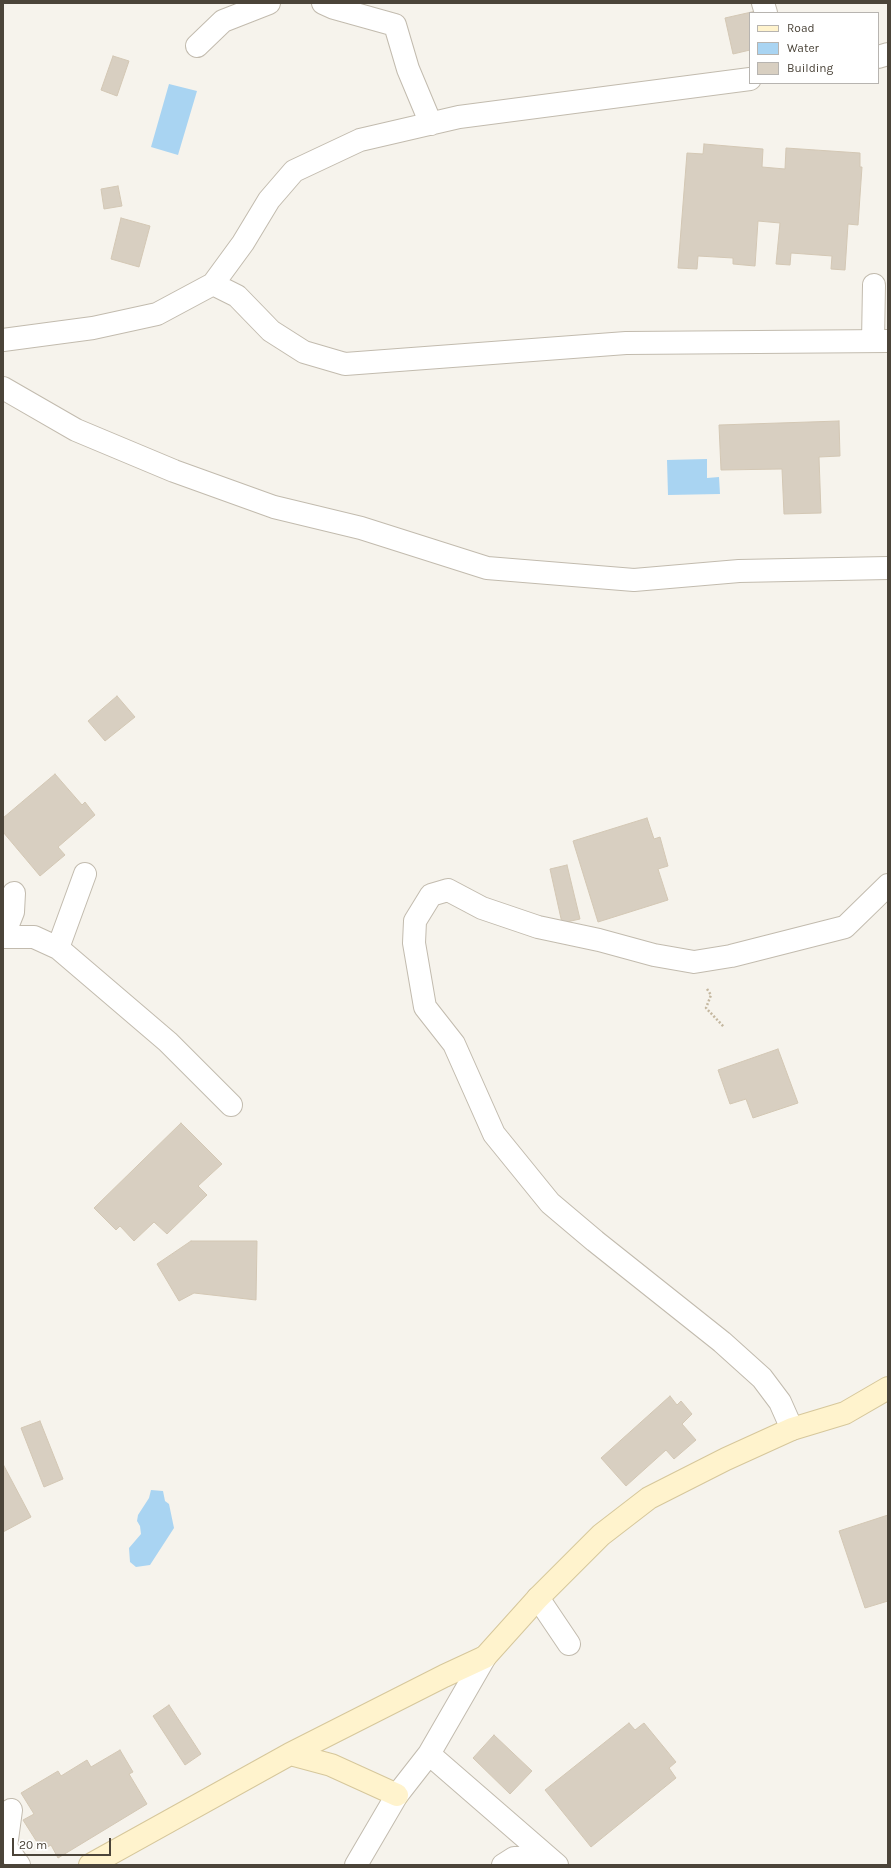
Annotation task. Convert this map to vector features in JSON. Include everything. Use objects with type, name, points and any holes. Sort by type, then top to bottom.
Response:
[{"type":"main road","points":[[90,1865],[290,1754],[444,1676],[485,1657],[538,1598],[601,1535],[649,1498],[726,1459],[792,1429],[845,1413],[888,1388]]},
{"type":"main road","points":[[290,1754],[331,1765],[397,1795]]},
{"type":"street","points":[[197,46],[223,21],[269,3]]},
{"type":"street","points":[[323,3],[334,8],[395,25],[408,69],[431,124]]},
{"type":"street","points":[[3,340],[92,328],[157,314],[212,284],[243,243],[270,200],[294,171],[360,140],[459,117],[749,79]]},
{"type":"street","points":[[212,284],[237,296],[271,331],[304,352],[345,364],[626,343],[880,341],[874,285]]},
{"type":"street","points":[[3,388],[76,430],[174,471],[274,507],[361,528],[487,568],[634,580],[739,571],[888,568]]},
{"type":"street","points":[[58,948],[85,874]]},
{"type":"street","points":[[792,1429],[780,1402],[762,1378],[722,1342],[595,1241],[550,1203],[494,1134],[454,1044],[426,1007],[414,943],[415,921],[431,895],[448,890],[482,908],[538,927],[599,940],[654,955],[694,962],[730,956],[845,927],[888,886]]},
{"type":"street","points":[[14,893],[13,912],[3,937],[34,937],[58,948],[168,1042],[231,1105]]},
{"type":"street","points":[[538,1598],[569,1644]]},
{"type":"street","points":[[356,1865],[397,1795],[428,1754],[485,1657]]},
{"type":"street","points":[[428,1754],[552,1861]]},
{"type":"street","points":[[11,1810],[6,1847],[19,1865]]},
{"type":"street","points":[[503,1865],[514,1858],[552,1861]]},
{"type":"path","points":[[694,962],[711,995],[706,1008],[724,1027]]},
{"type":"water","points":[[169,84],[197,91],[178,155],[151,147]]},
{"type":"water","points":[[707,459],[707,478],[719,477],[720,494],[668,495],[667,460]]},
{"type":"water","points":[[151,1490],[163,1491],[165,1501],[169,1504],[174,1528],[150,1565],[136,1567],[130,1562],[129,1548],[141,1534],[140,1526],[137,1521],[138,1515],[149,1498]]},
{"type":"building","points":[[749,13],[749,50],[733,54],[725,18]]},
{"type":"building","points":[[113,56],[129,61],[117,96],[101,90]]},
{"type":"building","points":[[704,144],[763,149],[762,167],[785,169],[786,148],[860,153],[860,167],[862,167],[858,225],[848,224],[845,270],[831,269],[832,256],[791,253],[790,265],[776,264],[780,223],[758,221],[755,266],[733,264],[733,258],[698,256],[697,269],[678,268],[687,153],[703,154]]},
{"type":"building","points":[[118,186],[122,206],[104,209],[101,189]]},
{"type":"building","points":[[121,218],[150,226],[139,267],[111,259]]},
{"type":"building","points":[[839,421],[840,456],[819,457],[821,513],[784,514],[782,469],[721,470],[719,425]]},
{"type":"building","points":[[117,696],[135,717],[105,741],[88,721]]},
{"type":"building","points":[[55,774],[82,805],[85,802],[95,815],[58,847],[65,855],[40,876],[3,832],[3,818]]},
{"type":"building","points":[[647,818],[654,839],[660,837],[668,866],[658,869],[668,900],[598,922],[573,841]]},
{"type":"building","points":[[567,865],[580,919],[562,923],[550,869]]},
{"type":"building","points":[[778,1049],[798,1103],[753,1118],[746,1099],[730,1104],[718,1070]]},
{"type":"building","points":[[181,1123],[222,1164],[198,1186],[207,1195],[167,1234],[154,1222],[134,1241],[120,1226],[116,1230],[94,1208]]},
{"type":"building","points":[[191,1241],[257,1241],[256,1300],[194,1293],[179,1301],[157,1264]]},
{"type":"building","points":[[670,1396],[677,1405],[681,1401],[692,1414],[682,1424],[696,1440],[674,1459],[666,1450],[626,1486],[601,1458]]},
{"type":"building","points":[[40,1421],[63,1479],[44,1487],[21,1428]]},
{"type":"building","points":[[3,1464],[31,1517],[3,1532]]},
{"type":"building","points":[[888,1515],[888,1601],[865,1608],[839,1531]]},
{"type":"building","points":[[169,1705],[201,1754],[185,1765],[153,1716]]},
{"type":"building","points":[[629,1723],[635,1730],[644,1723],[676,1762],[669,1768],[676,1778],[591,1847],[545,1790]]},
{"type":"building","points":[[494,1735],[532,1771],[510,1794],[473,1758]]},
{"type":"building","points":[[120,1750],[133,1772],[129,1774],[147,1804],[58,1858],[51,1845],[42,1850],[23,1820],[34,1814],[21,1793],[58,1771],[61,1776],[87,1760],[91,1767]]}]
